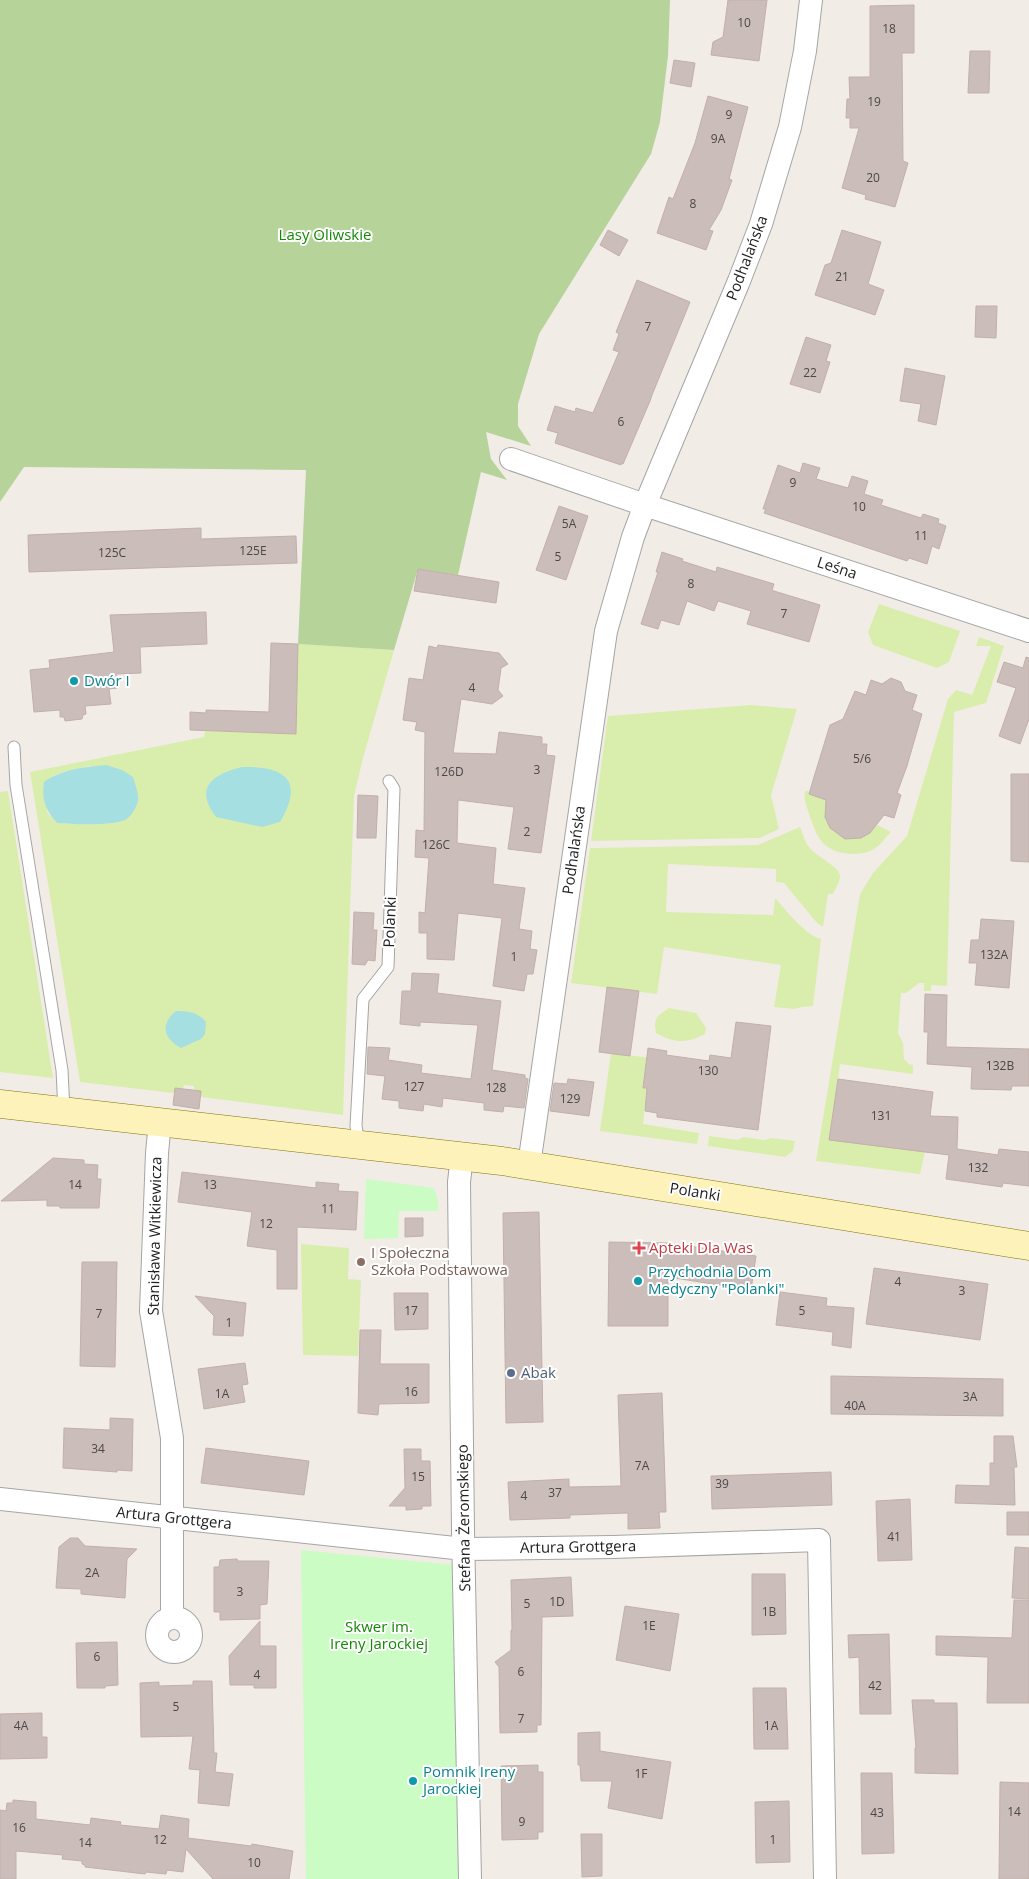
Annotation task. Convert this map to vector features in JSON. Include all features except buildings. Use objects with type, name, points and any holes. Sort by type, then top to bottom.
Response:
[{"type":"street","name":"Podhalańska","points":[[529,1165],[606,632],[633,538],[645,505],[736,290],[761,224],[790,127],[805,51],[811,0]]},
{"type":"street","name":"Leśna","points":[[511,459],[1029,631]]},
{"type":"street","name":"Polanki","points":[[0,1104],[360,1144],[529,1165],[1029,1246]]},
{"type":"street","name":"Stanisława Witkiewicza","points":[[160,1122],[156,1153],[151,1311],[172,1438],[172,1618]]},
{"type":"street","name":"Stefana Żeromskiego","points":[[462,1156],[459,1182],[470,1879]]},
{"type":"street","name":"Artura Grottgera","points":[[0,1499],[464,1549],[603,1547],[819,1540],[825,1879]]},
{"type":"lane","points":[[14,747],[16,786],[62,1070],[64,1112]]},
{"type":"lane","name":"Polanki","points":[[360,1144],[356,1126],[363,998],[388,967],[394,789],[389,781]]},
{"type":"green space","name":"Lasy Oliwskie","points":[[0,0],[670,0],[668,56],[660,122],[651,154],[539,334],[518,404],[518,426],[531,446],[486,432],[491,459],[507,480],[481,472],[458,575],[418,569],[394,650],[298,644],[306,470],[24,467],[0,502]]},
{"type":"green space","points":[[879,604],[960,631],[949,662],[937,668],[873,645],[868,632]]},
{"type":"green space","points":[[979,637],[1004,646],[986,703],[954,712],[947,986],[931,985],[931,991],[924,991],[924,983],[919,983],[906,993],[901,993],[898,1033],[903,1043],[904,1059],[913,1065],[913,1074],[840,1064],[830,1139],[925,1152],[920,1174],[816,1161],[860,894],[873,873],[907,836],[948,699],[956,690],[972,695],[991,646],[976,646]]},
{"type":"green space","points":[[298,644],[394,650],[354,796],[343,1115],[202,1097],[194,1090],[194,1086],[184,1085],[183,1089],[173,1093],[80,1082],[30,772],[204,737],[205,731],[296,734]],"holes":[[[90,766],[115,823],[57,823],[47,812],[52,776]]]},
{"type":"green space","points":[[751,705],[797,709],[771,795],[779,829],[760,838],[591,841],[608,716]]},
{"type":"green space","points":[[8,791],[53,1078],[0,1072],[0,792]]},
{"type":"green space","points":[[805,791],[827,800],[826,812],[828,822],[841,835],[849,838],[859,837],[868,833],[877,825],[891,832],[878,846],[868,852],[849,854],[836,851],[825,845],[816,832],[806,804]]},
{"type":"green space","points":[[800,827],[808,846],[835,868],[840,875],[833,894],[828,894],[823,927],[817,923],[784,883],[776,882],[776,869],[668,864],[666,912],[773,915],[775,898],[803,928],[821,939],[813,1006],[794,1009],[774,1007],[781,965],[664,947],[657,994],[571,983],[590,848],[758,845]]},
{"type":"green space","points":[[669,1008],[696,1013],[706,1028],[705,1034],[686,1041],[680,1041],[668,1039],[656,1033],[655,1024],[657,1018]]},
{"type":"green space","points":[[611,1053],[651,1058],[649,1076],[644,1076],[643,1087],[647,1088],[643,1124],[699,1133],[697,1144],[600,1131]]},
{"type":"green space","points":[[709,1136],[738,1140],[743,1137],[795,1141],[793,1151],[785,1157],[708,1146]]},
{"type":"green space","points":[[366,1179],[434,1188],[438,1200],[438,1211],[399,1211],[398,1238],[364,1239]]},
{"type":"green space","points":[[301,1244],[349,1248],[348,1279],[361,1280],[358,1356],[303,1355]]},
{"type":"green space","name":"Skwer im. Ireny Jarockiej","points":[[301,1550],[455,1565],[458,1879],[306,1879]]},
{"type":"water","points":[[106,765],[122,770],[133,777],[138,801],[131,815],[123,821],[115,823],[57,823],[45,804],[43,794],[44,782],[66,771]]},
{"type":"water","points":[[242,767],[270,769],[286,778],[290,786],[291,796],[280,822],[262,827],[216,817],[209,807],[206,798],[210,783],[223,774]]},
{"type":"water","points":[[176,1011],[192,1013],[200,1016],[206,1022],[205,1034],[201,1039],[181,1048],[170,1040],[167,1035],[166,1026]]},
{"type":"place","name":"Dwór I","points":[[74,681]]},
{"type":"place","name":"Apteki Dla Was","points":[[639,1248]]},
{"type":"place","name":"I Społeczna Szkoła Podstawowa","points":[[361,1262]]},
{"type":"place","name":"Przychodnia Dom Medyczny \"Polanki\"","points":[[638,1281]]},
{"type":"place","name":"Abak","points":[[511,1373]]},
{"type":"place","name":"Pomnik Ireny Jarockiej","points":[[413,1781]]}]
